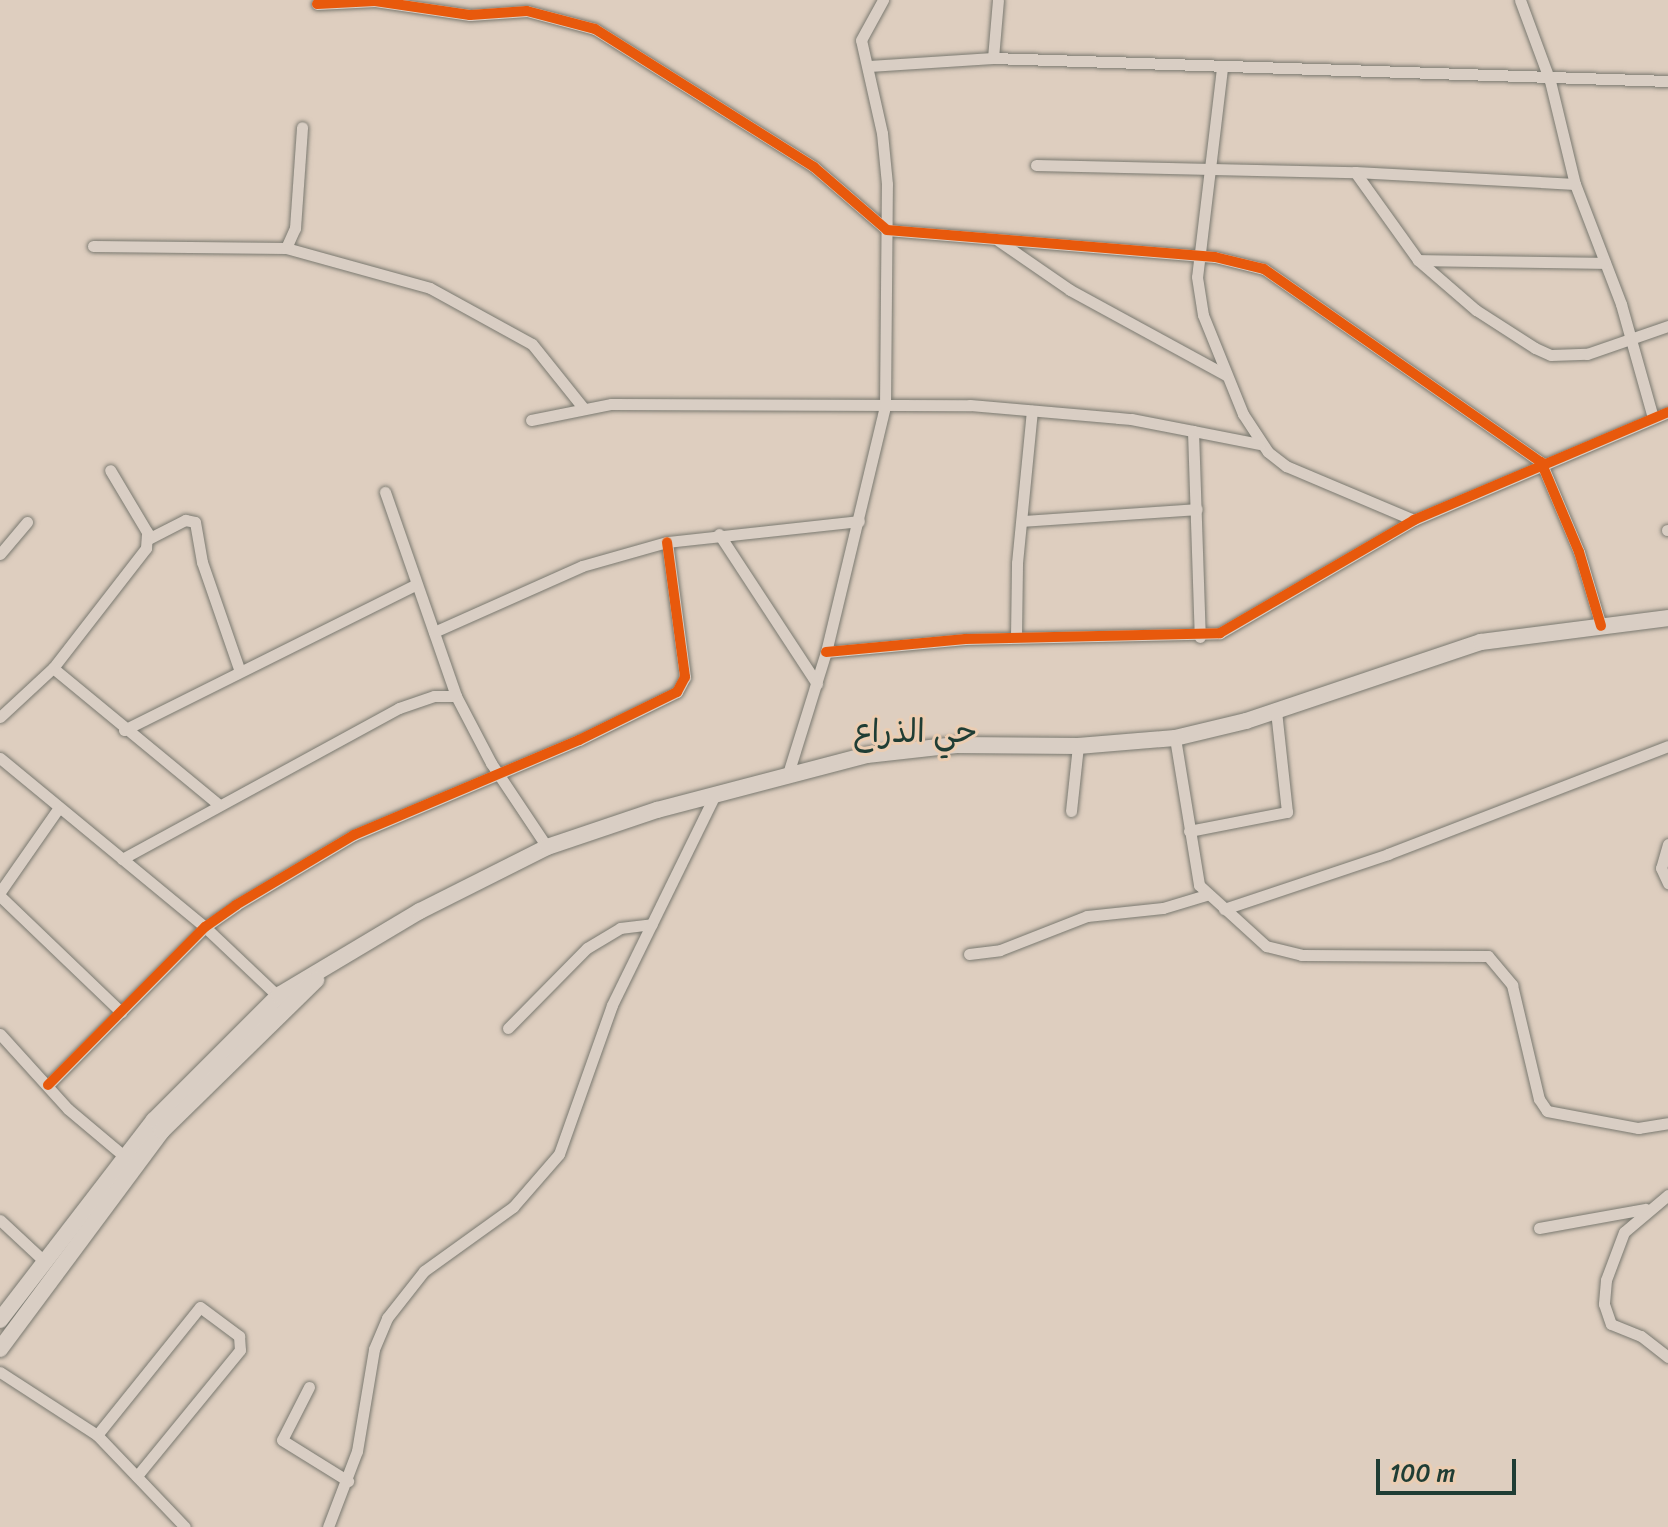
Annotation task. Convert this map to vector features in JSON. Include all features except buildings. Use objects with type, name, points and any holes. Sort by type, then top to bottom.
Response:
[{"type":"main road","points":[[0,1320],[124,1156],[283,1002],[328,967],[420,911],[547,847],[715,794],[911,748],[1078,746],[1175,738],[1276,711],[1446,651],[1668,618]]},
{"type":"main road","points":[[0,1349],[162,1131],[283,1002]]},
{"type":"street","points":[[787,777],[826,652],[885,406],[887,230],[882,133],[862,34],[883,0]]},
{"type":"street","points":[[993,58],[998,0]]},
{"type":"street","points":[[1520,0],[1550,81],[1575,184],[1632,341],[1653,418]]},
{"type":"street","points":[[317,4],[375,1],[470,15],[527,11],[595,29],[795,154],[887,230],[1239,260],[1264,269],[1541,462],[1579,552],[1601,626]]},
{"type":"street","points":[[869,66],[993,58],[1550,81],[1668,81]]},
{"type":"street","points":[[1222,68],[1206,168],[1198,257],[1203,315],[1226,375],[1260,444],[1286,466],[1414,520]]},
{"type":"street","points":[[286,248],[295,228],[302,127]]},
{"type":"street","points":[[1036,165],[1355,172],[1575,184]]},
{"type":"street","points":[[1355,172],[1418,260],[1476,310],[1551,355],[1587,354],[1632,341],[1668,326]]},
{"type":"street","points":[[998,240],[1070,290],[1226,375]]},
{"type":"street","points":[[93,246],[286,248],[430,288],[500,322],[549,360],[584,409]]},
{"type":"street","points":[[1418,260],[1605,263]]},
{"type":"street","points":[[531,420],[611,404],[885,406],[1032,411],[1131,419],[1260,444]]},
{"type":"street","points":[[1016,637],[1032,411]]},
{"type":"street","points":[[826,652],[1016,637],[1200,637],[1242,623],[1414,520],[1541,462],[1668,412]]},
{"type":"street","points":[[1193,431],[1200,637]]},
{"type":"street","points":[[110,470],[148,539]]},
{"type":"street","points":[[385,492],[456,696],[498,775],[547,847]]},
{"type":"street","points":[[1022,521],[1197,509]]},
{"type":"street","points":[[0,717],[53,668],[134,566],[148,539],[185,520],[195,522],[202,562],[239,669]]},
{"type":"street","points":[[434,632],[582,566],[667,542],[859,521]]},
{"type":"street","points":[[0,554],[27,522]]},
{"type":"street","points":[[719,534],[817,684]]},
{"type":"street","points":[[48,1085],[205,927],[354,835],[662,702],[682,685],[681,631],[667,542]]},
{"type":"street","points":[[124,730],[239,669],[415,585]]},
{"type":"street","points":[[53,668],[124,730],[219,805]]},
{"type":"street","points":[[122,859],[408,703],[456,696]]},
{"type":"street","points":[[1189,831],[1287,812],[1276,711]]},
{"type":"street","points":[[1175,738],[1195,874],[1206,895],[1266,946],[1284,954],[1488,956],[1512,985],[1539,1099],[1547,1111],[1638,1128],[1668,1123]]},
{"type":"street","points":[[1071,811],[1078,746]]},
{"type":"street","points":[[1224,909],[1388,854],[1668,746]]},
{"type":"street","points":[[0,758],[58,809],[205,927],[283,1002]]},
{"type":"street","points":[[328,1527],[348,1481],[374,1349],[387,1318],[424,1271],[513,1207],[559,1154],[598,1038],[715,794]]},
{"type":"street","points":[[58,809],[0,894],[121,1012]]},
{"type":"street","points":[[1668,844],[1661,875],[1668,883]]},
{"type":"street","points":[[969,954],[1000,950],[1087,916],[1163,908],[1206,895]]},
{"type":"street","points":[[508,1028],[587,948],[620,928],[652,924]]},
{"type":"street","points":[[0,1034],[48,1085],[124,1156]]},
{"type":"street","points":[[1668,1195],[1650,1208],[1618,1244],[1606,1280],[1604,1310],[1611,1324],[1641,1336],[1668,1357]]},
{"type":"street","points":[[1539,1228],[1650,1208]]},
{"type":"street","points":[[0,1220],[45,1262]]},
{"type":"street","points":[[97,1435],[200,1307],[239,1336],[240,1350],[137,1476]]},
{"type":"street","points":[[0,1372],[97,1435],[185,1527]]},
{"type":"street","points":[[309,1387],[282,1440],[348,1481]]},
{"type":"cycle path","points":[[317,4],[375,1],[470,15],[527,11],[595,29],[814,167],[887,230],[1215,257],[1264,269],[1541,462],[1579,552],[1601,626]]},
{"type":"cycle path","points":[[826,652],[965,639],[1220,633],[1414,520],[1668,412]]},
{"type":"cycle path","points":[[48,1085],[205,927],[236,905],[354,835],[579,740],[677,692],[685,677],[667,542]]},
{"type":"district","name":"حي الذراع","points":[[915,732]]}]
